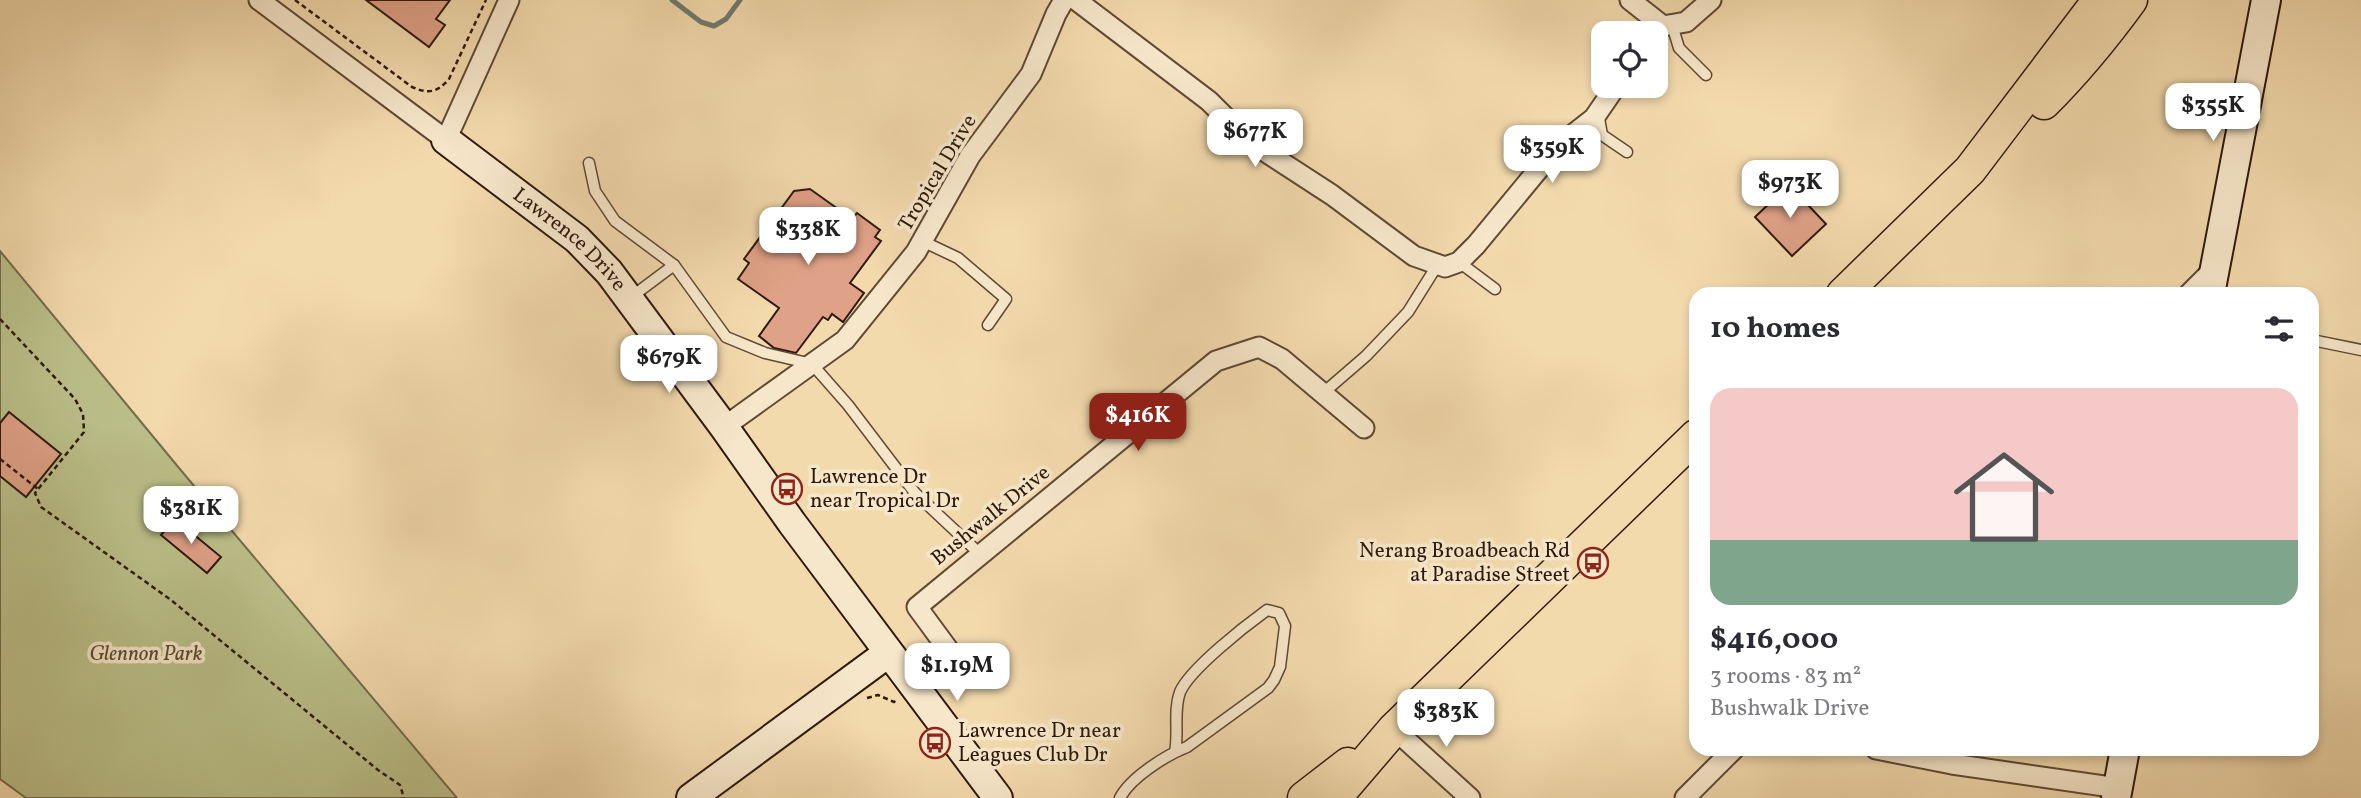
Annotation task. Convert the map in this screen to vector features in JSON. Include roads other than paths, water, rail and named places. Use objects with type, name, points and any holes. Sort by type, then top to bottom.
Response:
[{"type":"main road","points":[[1970,170],[2099,0]]},
{"type":"main road","points":[[1850,287],[2069,78],[2131,0]]},
{"type":"main road","points":[[1335,798],[1394,729],[1689,443]]},
{"type":"main road","points":[[1304,798],[1394,729]]},
{"type":"street","name":"Lawrence Drive","points":[[259,0],[592,253],[629,298],[992,793]]},
{"type":"street","points":[[446,140],[509,0]]},
{"type":"street","name":"Tropical Drive","points":[[724,427],[845,341],[916,252],[970,156],[1031,74],[1064,0]]},
{"type":"street","points":[[1076,0],[1209,101],[1249,141],[1341,202],[1414,256],[1445,267],[1459,262],[1557,147],[1594,118],[1608,98]]},
{"type":"street","points":[[1630,0],[1653,21]]},
{"type":"street","points":[[1668,25],[1686,22],[1711,0]]},
{"type":"street","points":[[2212,282],[2266,0]]},
{"type":"street","name":"Bushwalk Drive","points":[[956,660],[917,607],[1216,361],[1259,346],[1282,359],[1364,428]]},
{"type":"street","points":[[691,798],[888,653]]},
{"type":"street","points":[[1394,729],[1470,798]]},
{"type":"street","points":[[1685,798],[1727,756]]},
{"type":"street","points":[[1911,756],[2117,793],[2124,756]]},
{"type":"lane","points":[[1668,35],[1706,75]]},
{"type":"lane","points":[[1598,113],[1602,135],[1627,152]]},
{"type":"lane","points":[[589,163],[595,191],[615,221],[674,265],[726,337],[765,353],[812,364],[849,405],[915,493],[980,554]]},
{"type":"lane","points":[[922,241],[958,257],[1006,299],[988,325]]},
{"type":"lane","points":[[1459,262],[1495,289]]},
{"type":"lane","points":[[1322,394],[1366,356],[1408,312],[1438,264]]},
{"type":"lane","points":[[629,298],[674,265]]},
{"type":"lane","points":[[2319,341],[2361,350]]},
{"type":"lane","points":[[1120,798],[1128,785],[1268,688],[1280,667],[1285,626],[1279,613],[1267,610],[1192,674],[1180,692],[1177,705],[1178,737],[1175,752]]},
{"type":"waterway","points":[[672,0],[701,22],[714,26],[726,19],[740,0]]},
{"type":"place","name":"Lawrence Dr near Tropical Dr","points":[[787,489]]},
{"type":"place","name":"Nerang Broadbeach Rd at Paradise Street","points":[[1593,563]]},
{"type":"place","name":"Lawrence Dr near Leagues Club Dr","points":[[935,743]]},
{"type":"park label","name":"Glennon Park","points":[[146,654]]}]
